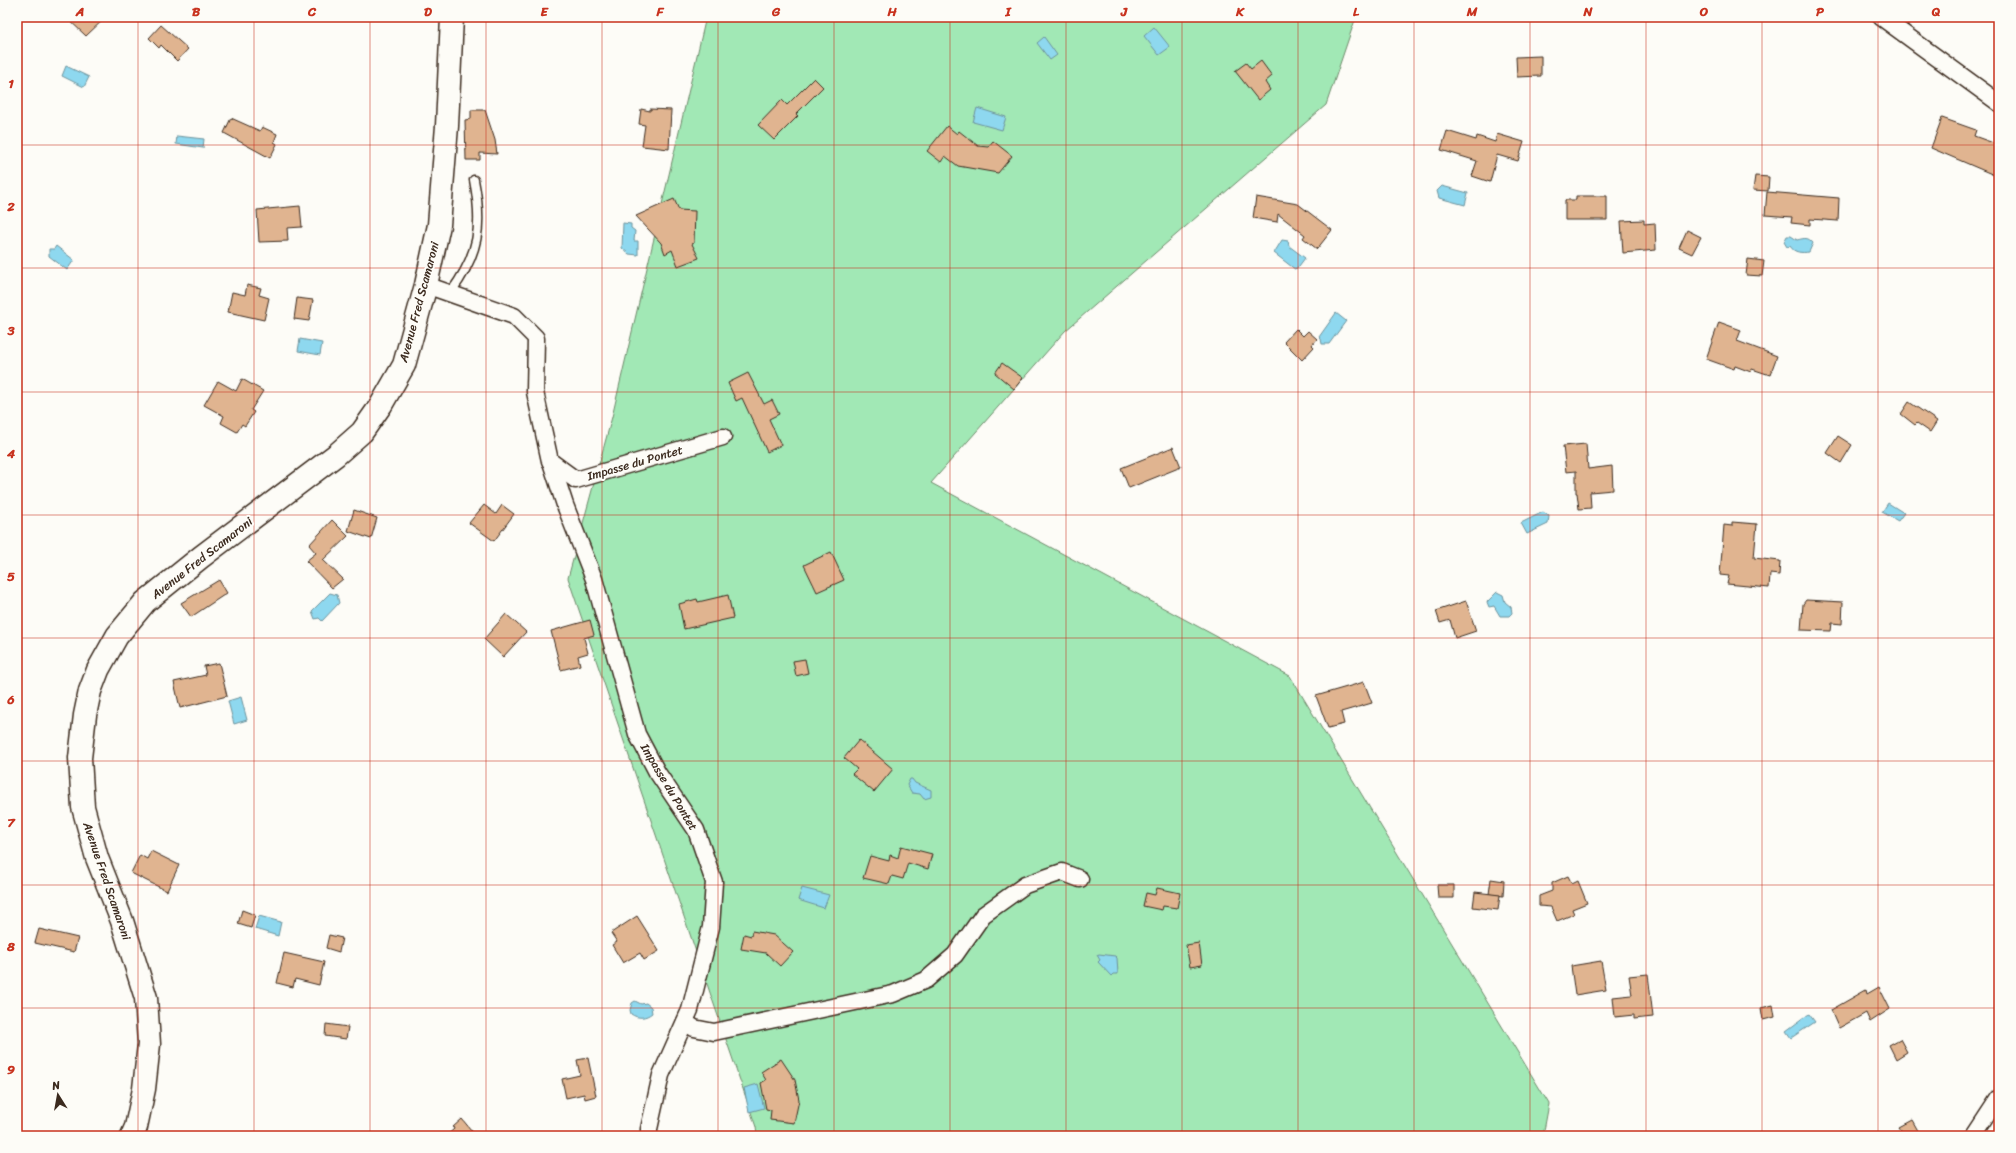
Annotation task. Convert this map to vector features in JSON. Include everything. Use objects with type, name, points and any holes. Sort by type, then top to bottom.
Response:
[{"type":"main road","name":"Avenue Fred Scamaroni","points":[[132,1136],[136,1127],[144,1089],[149,1044],[146,998],[122,921],[97,858],[82,807],[80,758],[85,716],[90,691],[98,670],[117,636],[145,602],[201,556],[336,455],[362,432],[381,405],[404,365],[426,285],[439,225],[447,126],[452,17]]},
{"type":"street","points":[[1881,17],[1999,103]]},
{"type":"street","name":"Impasse du Pontet","points":[[426,285],[451,292],[514,316],[536,338],[536,392],[550,461],[594,579],[638,734],[657,772],[696,830],[714,882],[711,927],[690,1010],[661,1075],[649,1136]]},
{"type":"street","name":"Impasse du Pontet","points":[[551,462],[576,480],[723,437]]},
{"type":"street","points":[[684,1022],[694,1028],[714,1032],[893,994],[926,980],[955,955],[983,915],[1024,886],[1062,872],[1080,879]]},
{"type":"street","points":[[1974,1136],[1999,1098]]},
{"type":"lane","points":[[451,292],[463,275],[478,242],[478,201],[474,180]]},
{"type":"green space","points":[[706,17],[1356,17],[1326,105],[1065,331],[931,483],[1290,676],[1549,1104],[1543,1136],[757,1136],[756,1127],[568,578],[612,417]]},
{"type":"water","points":[[1154,27],[1170,47],[1159,55],[1144,36]]},
{"type":"water","points":[[1044,37],[1057,55],[1050,60],[1037,43]]},
{"type":"water","points":[[66,66],[89,77],[84,87],[62,76]]},
{"type":"water","points":[[977,108],[1006,117],[1002,130],[973,122]]},
{"type":"water","points":[[177,136],[204,139],[203,148],[176,144]]},
{"type":"water","points":[[1442,186],[1468,193],[1465,205],[1439,198],[1437,191]]},
{"type":"water","points":[[623,223],[631,224],[631,228],[635,231],[634,241],[638,241],[638,255],[629,254],[622,248]]},
{"type":"water","points":[[1787,236],[1791,236],[1797,240],[1804,238],[1810,240],[1813,243],[1809,252],[1798,252],[1790,246],[1787,247],[1784,242]]},
{"type":"water","points":[[1282,240],[1288,241],[1289,246],[1305,258],[1296,270],[1274,253]]},
{"type":"water","points":[[56,246],[74,260],[67,270],[49,256],[49,249],[54,249]]},
{"type":"water","points":[[1336,313],[1346,321],[1329,344],[1322,344],[1319,337]]},
{"type":"water","points":[[300,339],[322,343],[320,355],[298,351]]},
{"type":"water","points":[[1888,503],[1904,513],[1898,521],[1882,512]]},
{"type":"water","points":[[1543,512],[1549,516],[1548,524],[1527,534],[1521,523]]},
{"type":"water","points":[[1497,592],[1503,595],[1505,602],[1511,607],[1512,613],[1509,616],[1500,616],[1494,606],[1489,607],[1487,602]]},
{"type":"water","points":[[330,593],[337,595],[339,603],[322,621],[319,618],[315,619],[312,611]]},
{"type":"water","points":[[241,697],[247,720],[234,724],[228,701]]},
{"type":"water","points":[[910,779],[912,779],[915,783],[931,790],[931,797],[924,799],[920,794],[912,793],[907,785]]},
{"type":"water","points":[[802,888],[829,895],[824,908],[798,900]]},
{"type":"water","points":[[259,916],[281,922],[278,936],[255,929]]},
{"type":"water","points":[[1097,955],[1115,956],[1117,958],[1118,974],[1113,974],[1111,976],[1098,962],[1100,960]]},
{"type":"water","points":[[635,1001],[641,1004],[646,1003],[651,1007],[652,1013],[642,1017],[636,1017],[631,1014],[630,1010],[632,1003]]},
{"type":"water","points":[[1809,1014],[1815,1022],[1791,1038],[1786,1031]]},
{"type":"water","points":[[758,1084],[764,1108],[749,1112],[744,1088]]},
{"type":"building","points":[[66,17],[106,17],[86,36]]},
{"type":"building","points":[[161,25],[188,49],[177,61],[161,45],[159,48],[149,38]]},
{"type":"building","points":[[1541,56],[1541,76],[1517,77],[1516,57]]},
{"type":"building","points":[[1261,61],[1272,76],[1265,82],[1270,90],[1258,100],[1235,71],[1246,63],[1251,69]]},
{"type":"building","points":[[814,78],[823,87],[796,114],[798,116],[774,140],[758,125],[782,100],[787,105]]},
{"type":"building","points":[[641,109],[650,111],[650,109],[671,110],[669,149],[642,146],[645,125],[639,124]]},
{"type":"building","points":[[471,110],[485,110],[495,140],[497,154],[480,153],[480,160],[466,160],[465,120],[471,119]]},
{"type":"building","points":[[231,118],[260,131],[262,127],[277,134],[274,142],[277,144],[270,158],[224,133]]},
{"type":"building","points":[[1942,118],[1976,130],[1974,136],[1999,145],[1999,161],[1994,175],[1931,148]]},
{"type":"building","points":[[947,126],[957,134],[959,131],[978,146],[988,147],[993,141],[1012,156],[998,173],[958,166],[945,156],[941,162],[927,151]]},
{"type":"building","points":[[1447,131],[1476,140],[1477,136],[1495,142],[1497,134],[1524,142],[1518,161],[1497,155],[1490,182],[1472,176],[1477,161],[1441,150]]},
{"type":"building","points":[[1755,176],[1769,177],[1768,191],[1753,190]]},
{"type":"building","points":[[1767,192],[1839,198],[1838,221],[1810,219],[1810,225],[1791,223],[1792,217],[1765,215]]},
{"type":"building","points":[[1576,196],[1607,196],[1607,220],[1565,220],[1565,200],[1576,200]]},
{"type":"building","points":[[1256,197],[1298,204],[1332,230],[1317,249],[1303,238],[1305,235],[1278,214],[1277,222],[1253,218]]},
{"type":"building","points":[[674,199],[679,210],[695,211],[694,243],[692,244],[699,258],[678,266],[672,250],[665,254],[661,243],[636,216]]},
{"type":"building","points":[[300,206],[302,227],[287,228],[288,241],[259,242],[257,210]]},
{"type":"building","points":[[1644,220],[1644,224],[1655,223],[1656,250],[1623,253],[1621,221]]},
{"type":"building","points":[[1687,230],[1701,237],[1692,254],[1679,248]]},
{"type":"building","points":[[1748,259],[1764,261],[1762,276],[1746,275]]},
{"type":"building","points":[[247,285],[261,288],[259,295],[269,298],[264,320],[228,312],[232,292],[245,295]]},
{"type":"building","points":[[297,298],[313,300],[309,321],[294,319]]},
{"type":"building","points":[[1719,322],[1741,330],[1737,341],[1777,356],[1770,375],[1752,369],[1751,372],[1735,366],[1734,369],[1706,359]]},
{"type":"building","points":[[1296,329],[1303,336],[1308,331],[1317,339],[1312,345],[1314,347],[1302,360],[1284,342]]},
{"type":"building","points":[[1002,363],[1023,378],[1014,389],[995,373]]},
{"type":"building","points":[[748,373],[764,404],[772,400],[779,414],[769,419],[781,445],[767,452],[742,398],[736,401],[728,383]]},
{"type":"building","points":[[242,379],[263,391],[251,410],[254,412],[245,426],[242,424],[237,432],[221,423],[224,416],[204,405],[218,381],[236,391]]},
{"type":"building","points":[[1909,402],[1937,421],[1930,432],[1917,423],[1915,425],[1901,414]]},
{"type":"building","points":[[1838,436],[1852,445],[1841,463],[1827,453]]},
{"type":"building","points":[[1586,444],[1588,469],[1612,466],[1613,490],[1590,492],[1591,508],[1579,509],[1576,493],[1576,471],[1566,472],[1563,446]]},
{"type":"building","points":[[1173,447],[1181,467],[1129,488],[1121,468]]},
{"type":"building","points":[[484,505],[496,514],[502,505],[514,514],[494,541],[469,523]]},
{"type":"building","points":[[354,510],[377,518],[371,539],[348,531]]},
{"type":"building","points":[[332,520],[348,536],[323,560],[343,579],[332,588],[306,561],[316,553],[309,545]]},
{"type":"building","points":[[1732,522],[1757,524],[1754,558],[1780,561],[1779,575],[1770,574],[1769,588],[1727,584],[1729,576],[1720,575],[1724,525],[1732,526]]},
{"type":"building","points":[[831,552],[844,580],[817,592],[804,565]]},
{"type":"building","points":[[219,580],[227,593],[191,617],[181,603]]},
{"type":"building","points":[[728,595],[733,618],[684,629],[679,604],[697,599],[698,602]]},
{"type":"building","points":[[1806,600],[1843,602],[1842,624],[1832,623],[1831,631],[1801,630],[1803,604]]},
{"type":"building","points":[[1466,601],[1476,631],[1455,638],[1450,620],[1440,623],[1436,611]]},
{"type":"building","points":[[506,614],[526,632],[503,657],[484,639]]},
{"type":"building","points":[[590,620],[594,635],[584,638],[588,653],[578,656],[580,665],[561,670],[551,631]]},
{"type":"building","points":[[805,659],[808,673],[796,676],[793,661]]},
{"type":"building","points":[[219,663],[227,696],[180,708],[174,682],[206,675],[204,666]]},
{"type":"building","points":[[1364,682],[1372,703],[1341,712],[1344,724],[1328,728],[1316,696]]},
{"type":"building","points":[[859,740],[893,769],[874,792],[852,774],[857,769],[844,758]]},
{"type":"building","points":[[901,846],[932,854],[928,869],[908,863],[903,879],[892,876],[889,884],[863,878],[870,856],[889,861],[890,855],[898,858]]},
{"type":"building","points":[[151,851],[179,865],[167,891],[131,873],[140,855],[147,859]]},
{"type":"building","points":[[1568,876],[1572,884],[1578,881],[1587,903],[1572,909],[1574,914],[1557,921],[1551,907],[1539,906],[1539,896],[1552,891],[1552,883]]},
{"type":"building","points":[[1491,879],[1504,881],[1503,896],[1489,894]]},
{"type":"building","points":[[1437,885],[1454,885],[1454,898],[1438,898]]},
{"type":"building","points":[[1157,888],[1180,893],[1177,908],[1163,906],[1162,910],[1143,906],[1146,893],[1155,895]]},
{"type":"building","points":[[1475,892],[1500,895],[1498,910],[1473,907]]},
{"type":"building","points":[[242,910],[255,915],[251,928],[238,924]]},
{"type":"building","points":[[637,916],[659,951],[644,960],[640,953],[623,963],[612,945],[617,942],[611,933]]},
{"type":"building","points":[[39,929],[78,938],[74,952],[35,943]]},
{"type":"building","points":[[752,931],[774,935],[793,952],[780,966],[766,953],[741,949],[744,934],[751,936]]},
{"type":"building","points":[[329,935],[342,938],[339,952],[326,948]]},
{"type":"building","points":[[1199,943],[1202,965],[1190,967],[1186,945]]},
{"type":"building","points":[[284,953],[324,962],[319,985],[295,979],[293,987],[277,983]]},
{"type":"building","points":[[1601,961],[1606,990],[1575,995],[1571,966]]},
{"type":"building","points":[[1648,974],[1653,1017],[1634,1019],[1634,1015],[1615,1017],[1613,997],[1632,995],[1629,976]]},
{"type":"building","points":[[1879,987],[1890,1009],[1870,1022],[1866,1013],[1839,1028],[1831,1010],[1866,990],[1867,994]]},
{"type":"building","points":[[1773,1005],[1775,1017],[1763,1020],[1761,1008]]},
{"type":"building","points":[[326,1024],[348,1027],[346,1039],[325,1036]]},
{"type":"building","points":[[1900,1039],[1907,1052],[1896,1059],[1889,1045]]},
{"type":"building","points":[[588,1058],[596,1096],[585,1099],[584,1094],[566,1098],[562,1079],[580,1075],[577,1060]]},
{"type":"building","points":[[781,1059],[795,1080],[799,1100],[794,1123],[770,1120],[771,1110],[766,1109],[761,1083],[766,1080],[761,1072]]},
{"type":"building","points":[[462,1119],[476,1136],[446,1136],[454,1129],[453,1127]]},
{"type":"building","points":[[1912,1120],[1921,1136],[1905,1136],[1899,1127]]}]
